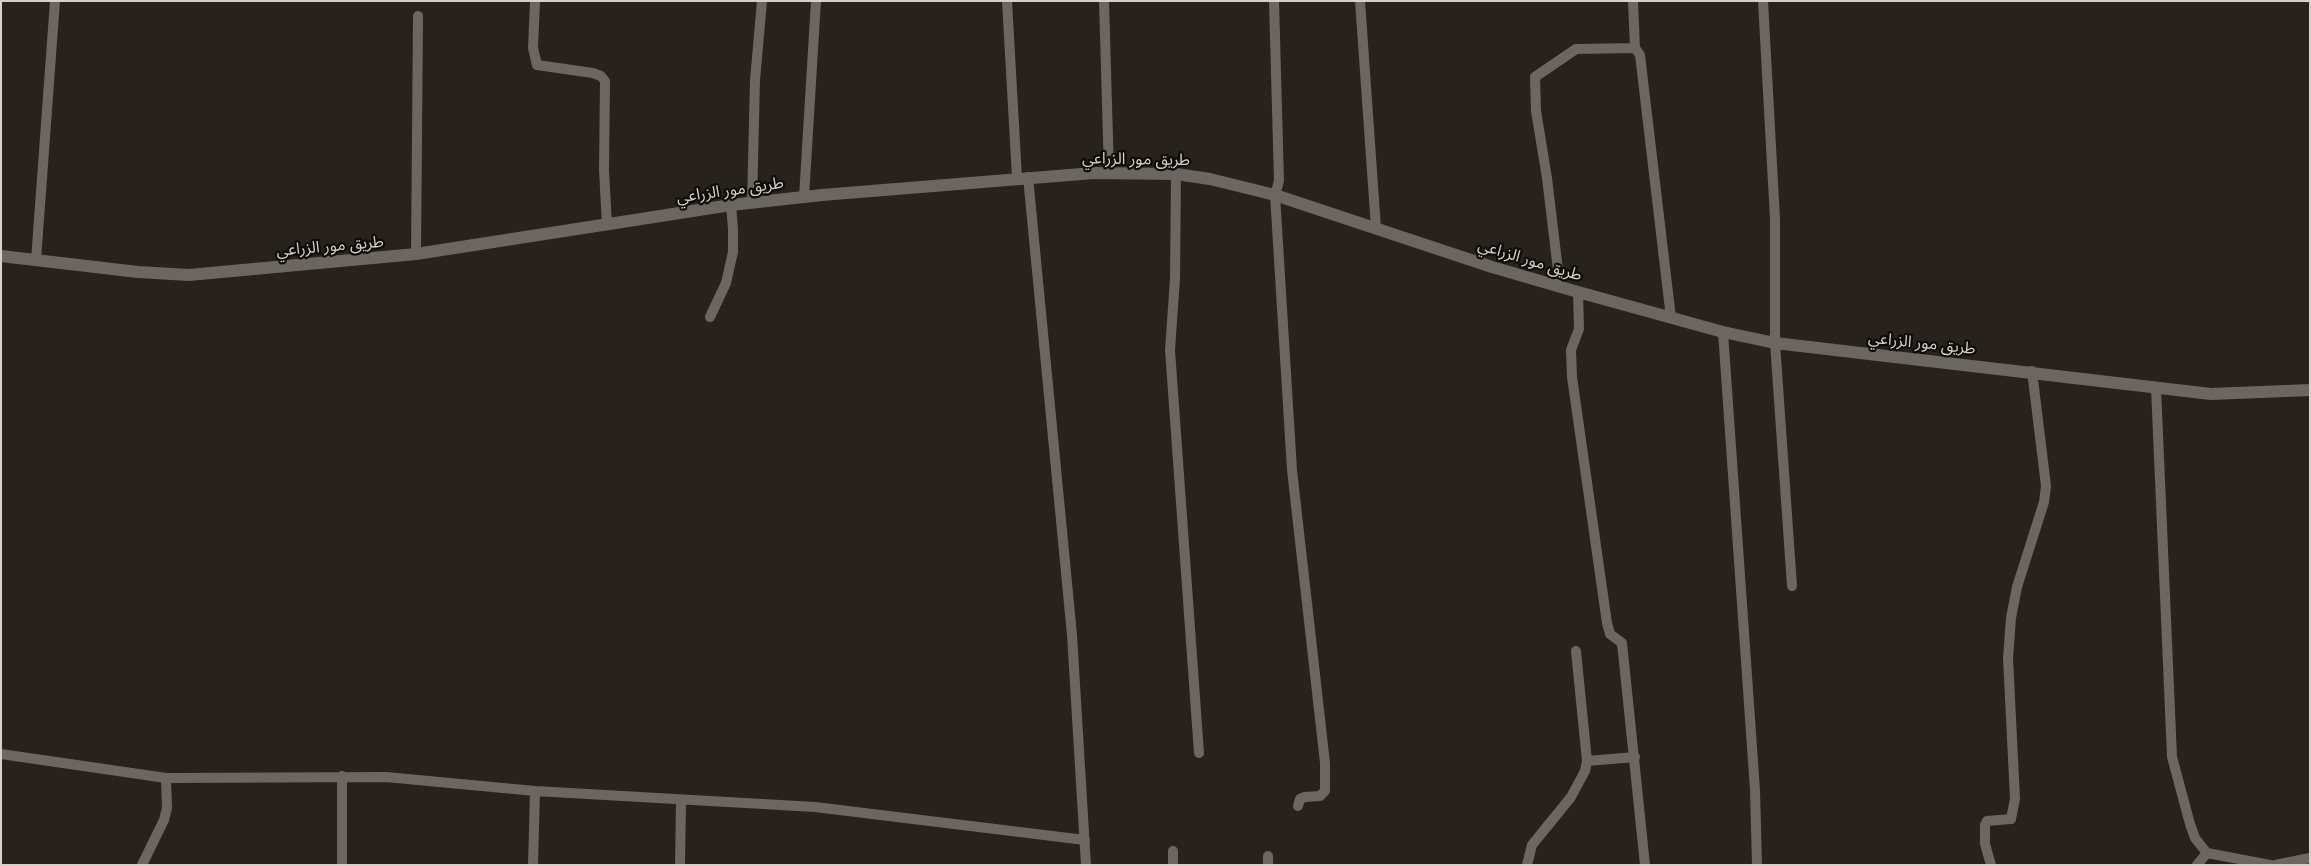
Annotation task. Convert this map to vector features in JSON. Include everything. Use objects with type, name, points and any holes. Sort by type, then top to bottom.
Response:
[{"type":"street","points":[[36,260],[55,1]]},
{"type":"street","points":[[535,1],[533,48],[537,65],[593,73],[601,76],[605,81],[604,170],[608,225]]},
{"type":"street","points":[[752,203],[755,80],[762,1]]},
{"type":"street","points":[[804,197],[816,1]]},
{"type":"street","points":[[1007,1],[1023,178],[1072,635],[1086,865]]},
{"type":"street","points":[[1104,1],[1109,173]]},
{"type":"street","points":[[1274,1],[1279,181],[1274,195],[1292,470],[1325,764],[1325,791],[1320,796],[1305,797],[1300,800],[1298,806]]},
{"type":"street","points":[[1360,1],[1376,228]]},
{"type":"street","points":[[1633,1],[1635,48],[1640,55],[1671,318]]},
{"type":"street","points":[[1763,1],[1775,219],[1775,343],[1792,586]]},
{"type":"street","points":[[416,254],[418,16]]},
{"type":"street","points":[[1560,287],[1536,111],[1535,76],[1576,49],[1635,48]]},
{"type":"street","name":"طريق مور الزراعي","points":[[1,256],[155,274],[189,275],[416,254],[731,205],[804,197],[1023,178],[1109,173],[1176,174],[1210,179],[1274,195],[1560,287],[1723,332],[1775,343],[2211,394],[2310,390]]},
{"type":"street","points":[[1176,174],[1175,279],[1170,350],[1199,753]]},
{"type":"street","points":[[710,317],[726,282],[732,252],[734,229],[731,205]]},
{"type":"street","points":[[1578,292],[1578,329],[1570,350],[1572,377],[1606,623],[1610,634],[1622,643],[1645,865]]},
{"type":"street","points":[[1723,332],[1756,790],[1757,865]]},
{"type":"street","points":[[1991,865],[1985,844],[1985,826],[1987,821],[2011,818],[2015,799],[2008,658],[2011,618],[2017,587],[2044,502],[2046,486],[2032,372]]},
{"type":"street","points":[[2156,388],[2172,757],[2195,838],[2207,853],[2270,865]]},
{"type":"street","points":[[1527,865],[1532,844],[1571,797],[1585,771],[1587,761],[1576,651]]},
{"type":"street","points":[[1,754],[166,778],[386,776],[535,791],[846,810],[1085,840]]},
{"type":"street","points":[[1587,761],[1635,757]]},
{"type":"street","points":[[342,776],[342,865]]},
{"type":"street","points":[[142,865],[164,820],[166,778]]},
{"type":"street","points":[[533,865],[535,791]]},
{"type":"street","points":[[680,865],[681,801]]},
{"type":"street","points":[[1173,851],[1173,865]]},
{"type":"street","points":[[2197,865],[2207,853]]},
{"type":"street","points":[[2275,865],[2310,858]]}]
